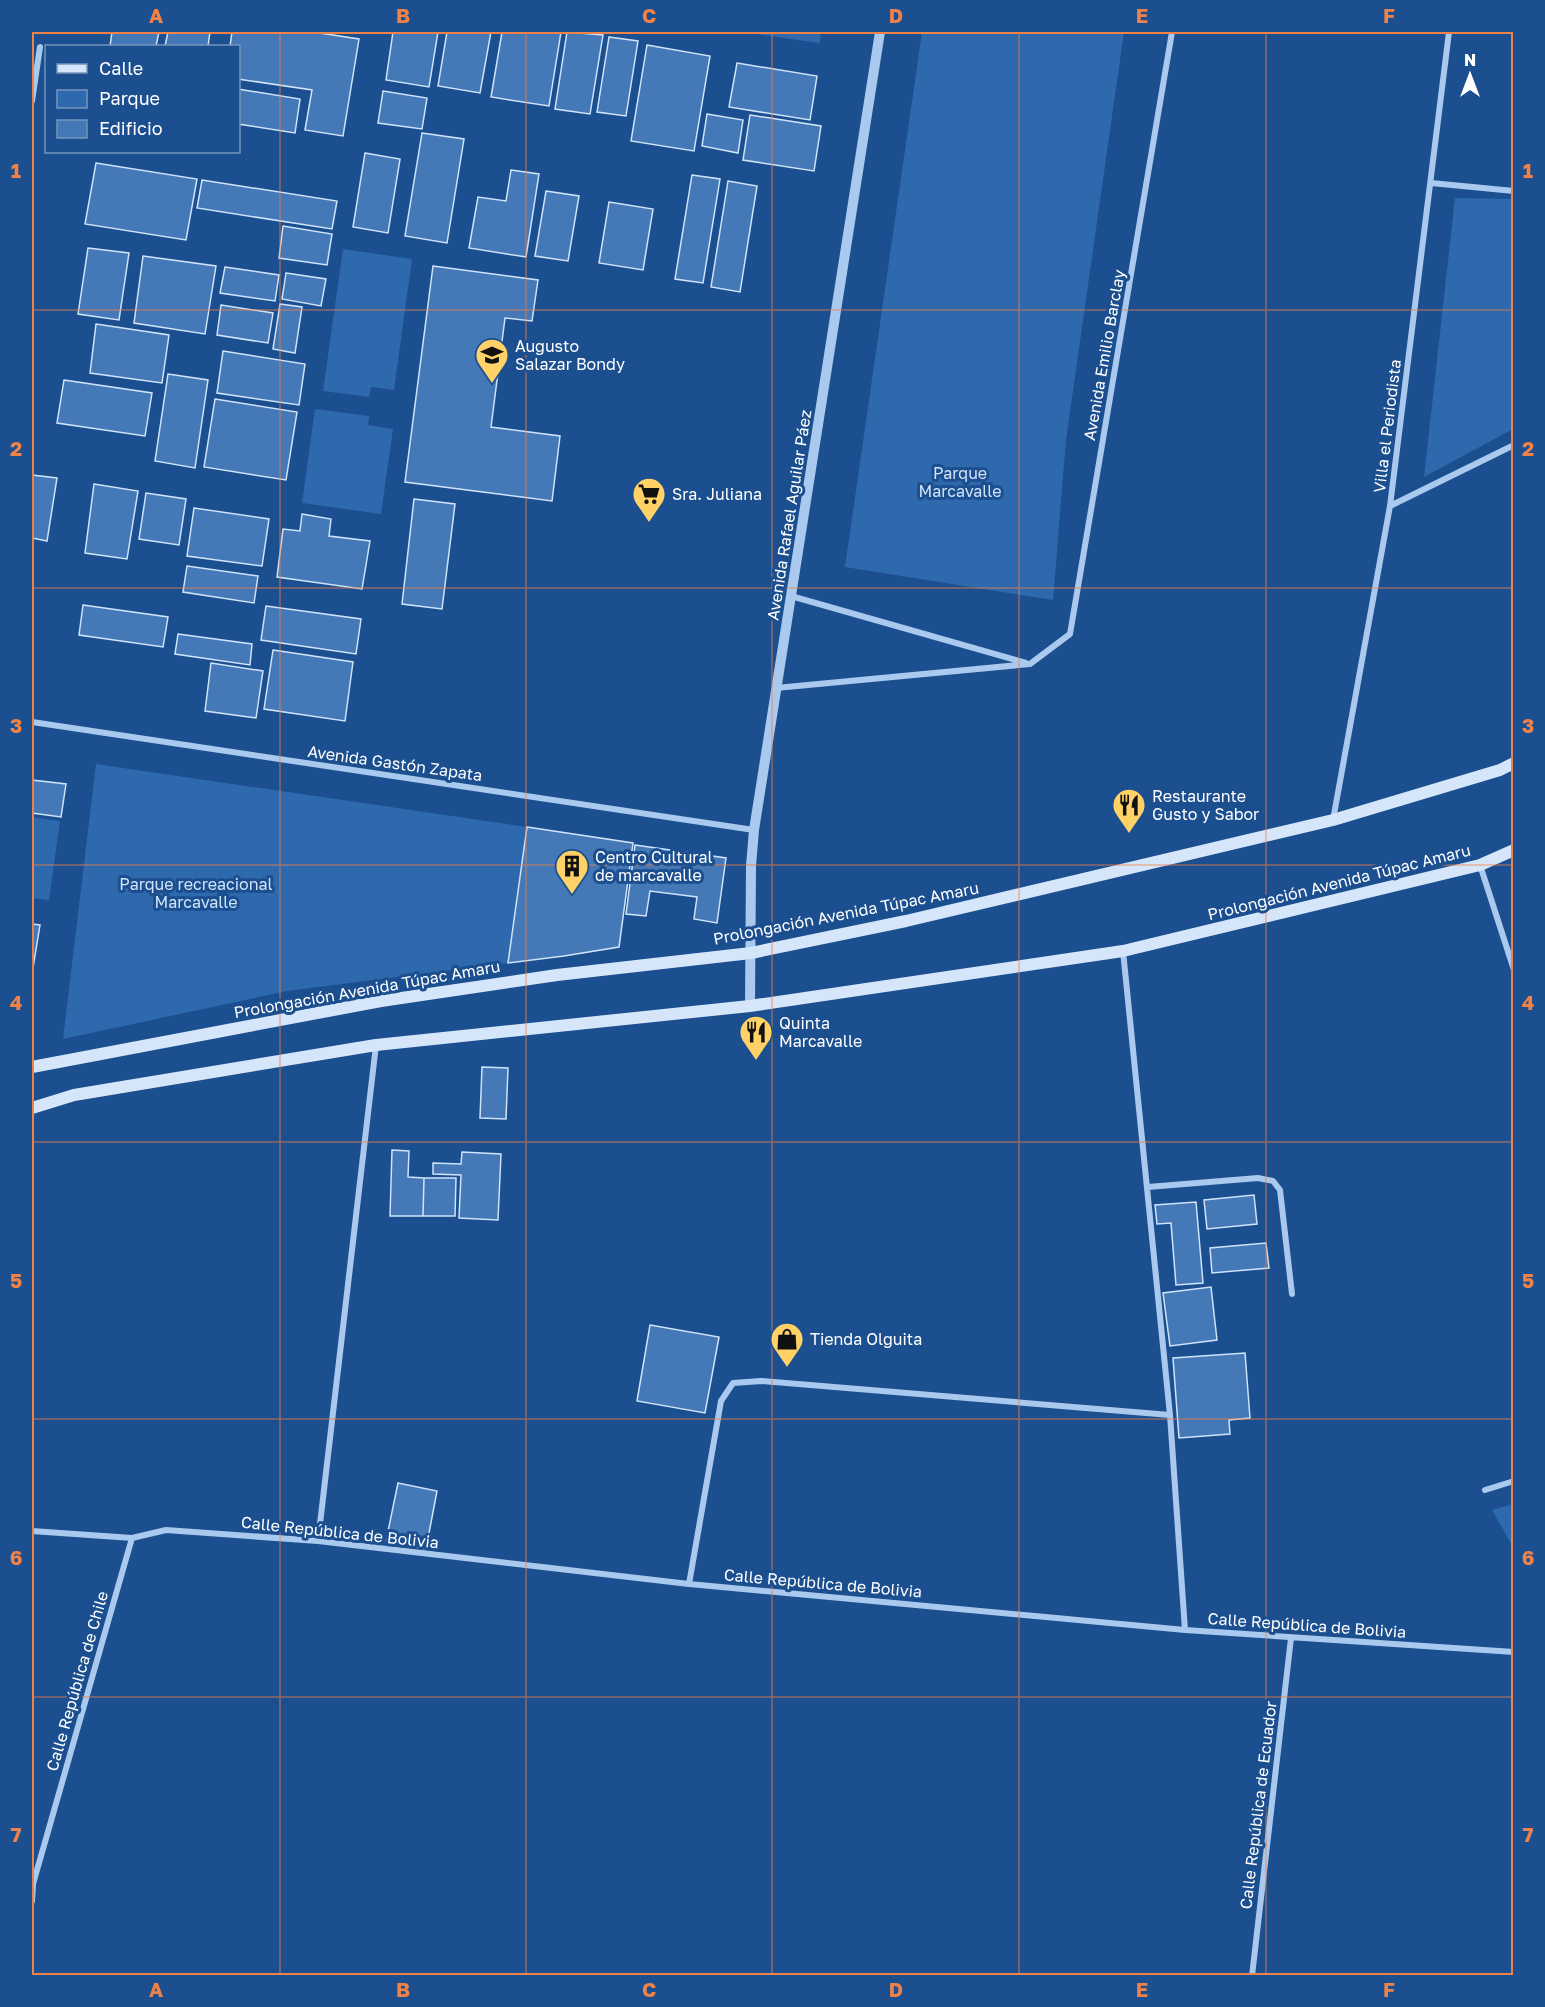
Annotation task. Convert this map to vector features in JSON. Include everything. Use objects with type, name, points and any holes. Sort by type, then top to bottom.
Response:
[{"type":"main road","name":"Prolongación Avenida Túpac Amaru","points":[[32,1067],[381,1001],[557,975],[751,953],[906,921],[1333,820],[1500,770],[1514,763]]},
{"type":"main road","name":"Prolongación Avenida Túpac Amaru","points":[[32,1108],[74,1095],[376,1045],[750,1006],[1123,951],[1480,865],[1514,850]]},
{"type":"street","name":"Avenida Rafael Aguilar Páez","points":[[750,1006],[751,866],[754,830],[880,32]]},
{"type":"street","name":"Avenida Emilio Barclay","points":[[1029,664],[1070,634],[1172,32]]},
{"type":"street","name":"Villa el Periodista","points":[[1333,820],[1390,506],[1449,32]]},
{"type":"street","points":[[32,101],[40,47]]},
{"type":"street","points":[[1431,183],[1514,191]]},
{"type":"street","points":[[1390,506],[1514,445]]},
{"type":"street","points":[[790,596],[1029,664]]},
{"type":"street","points":[[776,688],[1029,664]]},
{"type":"street","name":"Avenida Gastón Zapata","points":[[32,722],[754,830]]},
{"type":"street","points":[[1480,865],[1514,970]]},
{"type":"street","points":[[1123,951],[1170,1415],[1185,1630]]},
{"type":"street","points":[[318,1541],[376,1045]]},
{"type":"street","points":[[1148,1187],[1258,1178],[1273,1181],[1280,1190],[1293,1294]]},
{"type":"street","points":[[690,1584],[721,1401],[733,1383],[761,1381],[1170,1415]]},
{"type":"street","points":[[1485,1490],[1514,1481]]},
{"type":"street","name":"Calle República de Bolivia","points":[[32,1531],[132,1538],[166,1530],[318,1541],[690,1584],[1185,1630],[1514,1652]]},
{"type":"street","name":"Calle República de Chile","points":[[32,1901],[32,1884],[132,1538]]},
{"type":"street","name":"Calle República de Ecuador","points":[[1252,1976],[1291,1638]]},
{"type":"green space","points":[[741,32],[821,32],[820,43]]},
{"type":"green space","name":"Parque Marcavalle","points":[[922,32],[1124,32],[1066,440],[1053,600],[845,567]]},
{"type":"green space","points":[[1455,198],[1513,199],[1513,429],[1424,477]]},
{"type":"green space","points":[[343,249],[412,259],[394,390],[371,387],[369,397],[323,391]]},
{"type":"green space","points":[[315,409],[369,416],[368,425],[393,429],[381,514],[302,503]]},
{"type":"green space","name":"Parque recreacional Marcavalle","points":[[96,764],[527,827],[508,963],[287,991],[63,1039]]},
{"type":"green space","points":[[32,817],[60,821],[49,900],[32,898]]},
{"type":"green space","points":[[1514,1504],[1513,1547],[1492,1510]]},
{"type":"building","points":[[112,32],[159,32],[156,45],[110,45]]},
{"type":"building","points":[[168,32],[210,32],[208,45],[165,45]]},
{"type":"building","points":[[232,32],[313,32],[359,39],[343,136],[305,130],[312,90],[240,79],[240,45],[230,45]]},
{"type":"building","points":[[393,32],[438,32],[429,87],[386,80]]},
{"type":"building","points":[[447,32],[491,32],[480,93],[438,86]]},
{"type":"building","points":[[502,32],[561,32],[549,106],[491,97]]},
{"type":"building","points":[[567,32],[603,35],[590,114],[555,109]]},
{"type":"building","points":[[609,37],[638,41],[626,116],[597,112]]},
{"type":"building","points":[[647,45],[710,56],[694,151],[631,141]]},
{"type":"building","points":[[737,63],[817,76],[810,120],[729,107]]},
{"type":"building","points":[[240,89],[300,99],[295,133],[240,124]]},
{"type":"building","points":[[383,91],[427,98],[422,129],[378,123]]},
{"type":"building","points":[[707,114],[743,120],[738,153],[702,146]]},
{"type":"building","points":[[750,115],[821,126],[814,171],[743,160]]},
{"type":"building","points":[[422,133],[464,139],[447,243],[405,236]]},
{"type":"building","points":[[365,153],[400,159],[388,233],[353,227]]},
{"type":"building","points":[[96,163],[197,179],[186,240],[85,224]]},
{"type":"building","points":[[511,170],[539,174],[526,257],[469,248],[478,197],[506,201]]},
{"type":"building","points":[[692,175],[720,179],[703,283],[675,279]]},
{"type":"building","points":[[202,180],[337,201],[332,229],[197,208]]},
{"type":"building","points":[[728,181],[757,186],[740,292],[711,287]]},
{"type":"building","points":[[546,191],[579,196],[568,261],[535,256]]},
{"type":"building","points":[[609,202],[653,209],[643,270],[599,263]]},
{"type":"building","points":[[283,226],[332,234],[327,265],[279,258]]},
{"type":"building","points":[[88,248],[129,253],[119,320],[78,314]]},
{"type":"building","points":[[143,256],[216,266],[205,334],[134,323]]},
{"type":"building","name":"Augusto Salazar Bondy","points":[[433,266],[538,280],[532,321],[505,318],[491,427],[560,436],[552,501],[405,482]]},
{"type":"building","points":[[225,267],[279,275],[275,301],[220,293]]},
{"type":"building","points":[[286,273],[326,279],[321,306],[282,299]]},
{"type":"building","points":[[280,304],[302,307],[295,353],[273,349]]},
{"type":"building","points":[[221,305],[273,313],[268,343],[217,335]]},
{"type":"building","points":[[96,324],[169,335],[162,383],[90,373]]},
{"type":"building","points":[[223,351],[305,364],[299,405],[217,393]]},
{"type":"building","points":[[168,374],[208,380],[195,468],[155,461]]},
{"type":"building","points":[[64,380],[152,393],[145,436],[57,423]]},
{"type":"building","points":[[215,399],[297,412],[286,480],[204,467]]},
{"type":"building","points":[[32,475],[57,478],[47,541],[32,538]]},
{"type":"building","points":[[94,484],[138,491],[127,559],[85,553]]},
{"type":"building","points":[[146,493],[186,499],[179,545],[139,539]]},
{"type":"building","points":[[414,499],[455,504],[442,609],[402,604]]},
{"type":"building","points":[[194,508],[269,519],[262,566],[187,556]]},
{"type":"building","points":[[302,514],[331,519],[329,536],[370,541],[362,589],[277,577],[283,529],[300,531]]},
{"type":"building","points":[[187,566],[258,576],[254,603],[183,592]]},
{"type":"building","points":[[83,605],[168,617],[163,647],[79,635]]},
{"type":"building","points":[[266,606],[361,619],[356,654],[261,640]]},
{"type":"building","points":[[178,634],[252,644],[250,665],[175,654]]},
{"type":"building","points":[[273,650],[353,662],[345,721],[264,709]]},
{"type":"building","points":[[211,663],[263,671],[256,718],[205,711]]},
{"type":"building","points":[[32,780],[66,784],[61,817],[32,813]]},
{"type":"building","name":"Centro Cultural de marcavalle","points":[[527,827],[633,843],[619,947],[508,963]]},
{"type":"building","points":[[635,845],[726,858],[717,923],[694,919],[697,897],[650,891],[646,916],[626,914]]},
{"type":"building","points":[[32,924],[40,925],[32,974]]},
{"type":"building","points":[[482,1067],[508,1068],[506,1119],[480,1118]]},
{"type":"building","points":[[392,1150],[409,1151],[408,1177],[424,1178],[423,1216],[390,1216]]},
{"type":"building","points":[[462,1152],[501,1154],[498,1220],[459,1218],[461,1175],[433,1174],[433,1163],[461,1164]]},
{"type":"building","points":[[424,1178],[456,1178],[455,1216],[423,1216]]},
{"type":"building","points":[[1254,1195],[1257,1224],[1207,1229],[1204,1200]]},
{"type":"building","points":[[1196,1202],[1203,1283],[1176,1285],[1171,1223],[1157,1224],[1155,1205]]},
{"type":"building","points":[[1266,1243],[1269,1268],[1212,1273],[1210,1248]]},
{"type":"building","points":[[1211,1287],[1217,1340],[1170,1346],[1163,1293]]},
{"type":"building","points":[[650,1325],[719,1337],[705,1413],[637,1401]]},
{"type":"building","points":[[1245,1353],[1250,1418],[1229,1420],[1230,1434],[1179,1438],[1173,1358]]},
{"type":"building","points":[[398,1483],[437,1491],[426,1549],[386,1541]]},
{"type":"place","name":"Augusto Salazar Bondy","points":[[492,384]]},
{"type":"place","name":"Sra. Juliana","points":[[649,523]]},
{"type":"place","name":"Restaurante Gusto y Sabor","points":[[1129,834]]},
{"type":"place","name":"Centro Cultural de marcavalle","points":[[572,895]]},
{"type":"place","name":"Quinta Marcavalle","points":[[756,1061]]},
{"type":"place","name":"Tienda Olguita","points":[[787,1368]]}]
